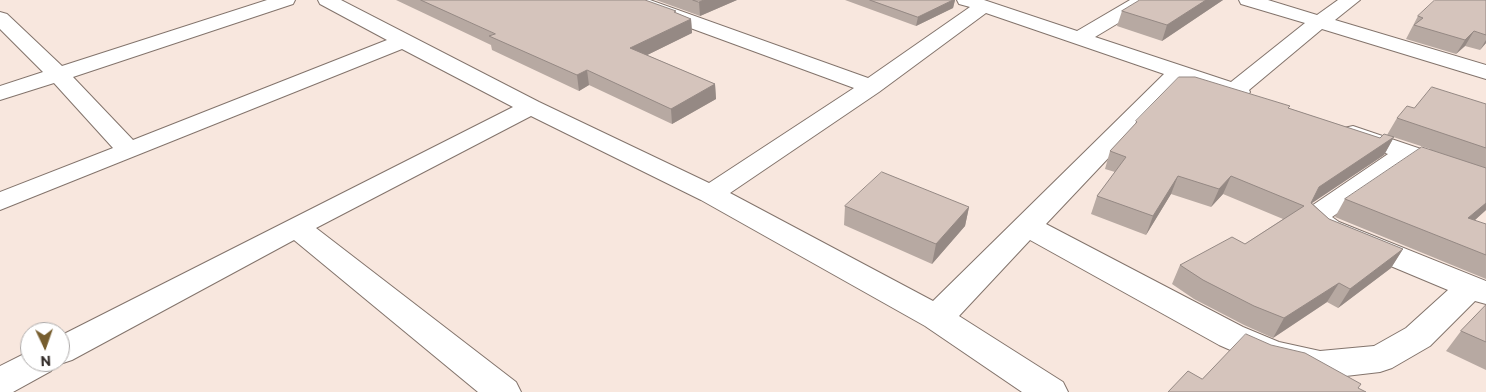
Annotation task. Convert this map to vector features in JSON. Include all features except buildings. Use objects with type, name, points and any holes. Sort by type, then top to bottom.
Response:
[{"type":"street","points":[[0,93],[286,0]]},
{"type":"street","points":[[327,0],[403,42],[531,107],[711,194],[937,318],[1050,392]]},
{"type":"street","points":[[632,0],[871,87]]},
{"type":"street","points":[[1081,37],[1143,0]]},
{"type":"street","points":[[1248,0],[1486,72]]},
{"type":"street","points":[[1234,90],[1320,21],[1350,0]]},
{"type":"street","points":[[711,194],[871,87],[975,3],[1179,70],[1262,100]]},
{"type":"street","points":[[0,18],[58,74],[129,150]]},
{"type":"street","points":[[0,202],[403,42]]},
{"type":"street","points":[[937,318],[1179,70]]},
{"type":"street","points":[[70,346],[296,227],[531,107]]},
{"type":"street","points":[[1335,126],[1486,180]]},
{"type":"street","points":[[1408,152],[1320,213],[1318,220],[1328,229],[1478,291]]},
{"type":"street","points":[[1026,226],[1230,336],[1272,354],[1320,365],[1380,359],[1418,337],[1478,291]]},
{"type":"street","points":[[296,227],[503,392]]},
{"type":"street","points":[[0,382],[20,372]]}]
